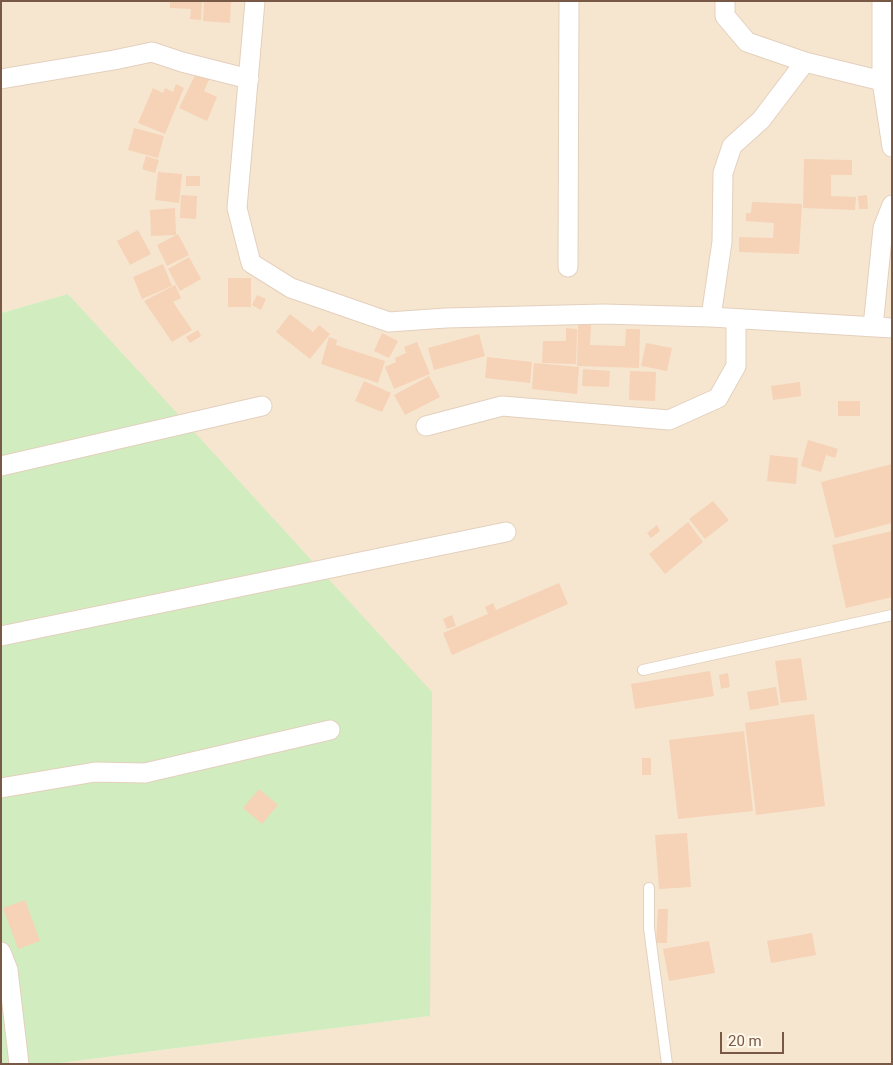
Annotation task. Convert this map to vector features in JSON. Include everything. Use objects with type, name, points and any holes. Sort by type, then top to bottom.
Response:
[{"type":"street","points":[[256,1],[237,208],[251,262],[291,288],[389,322],[446,318],[603,314],[711,317],[883,328],[882,228],[892,205]]},
{"type":"street","points":[[568,267],[569,1]]},
{"type":"street","points":[[725,1],[725,16],[747,42],[805,62],[882,81]]},
{"type":"street","points":[[882,1],[882,81],[890,144],[892,147]]},
{"type":"street","points":[[1,79],[152,52],[182,62],[249,79]]},
{"type":"street","points":[[711,317],[722,242],[723,173],[732,146],[761,120],[805,62]]},
{"type":"street","points":[[426,426],[502,406],[669,420],[718,398],[736,366],[736,319]]},
{"type":"street","points":[[1,466],[262,406]]},
{"type":"street","points":[[1,636],[506,532]]},
{"type":"street","points":[[1,788],[95,772],[145,773],[330,730]]},
{"type":"street","points":[[1,952],[8,970],[18,1064]]},
{"type":"lane","points":[[643,670],[892,616]]},
{"type":"lane","points":[[650,888],[649,928],[667,1064]]},
{"type":"shaded area","points":[[1,1],[892,1],[892,1064],[52,1064],[429,1016],[69,294],[1,313]]},
{"type":"green space","points":[[68,294],[432,692],[430,1016],[52,1064],[1,1064],[1,313]]},
{"type":"building","points":[[170,1],[202,1],[201,20],[190,19],[191,9],[170,8]]},
{"type":"building","points":[[204,1],[231,1],[230,23],[203,21]]},
{"type":"building","points":[[198,69],[211,75],[204,91],[217,97],[207,121],[179,108]]},
{"type":"building","points":[[176,84],[184,88],[165,134],[138,123],[153,88],[163,93],[165,88],[173,92]]},
{"type":"building","points":[[134,128],[164,136],[158,158],[128,150]]},
{"type":"building","points":[[146,156],[159,160],[155,173],[142,169]]},
{"type":"building","points":[[804,159],[852,160],[852,175],[831,175],[831,196],[856,197],[855,210],[803,208]]},
{"type":"building","points":[[158,172],[182,174],[179,203],[155,200]]},
{"type":"building","points":[[186,176],[200,176],[200,186],[186,186]]},
{"type":"building","points":[[181,195],[197,196],[196,219],[180,218]]},
{"type":"building","points":[[867,195],[868,209],[859,209],[858,196]]},
{"type":"building","points":[[752,202],[802,204],[799,254],[739,252],[739,237],[773,238],[774,223],[746,221],[746,213],[751,213]]},
{"type":"building","points":[[175,208],[176,235],[151,236],[150,210]]},
{"type":"building","points":[[138,230],[151,254],[130,265],[117,241]]},
{"type":"building","points":[[178,234],[189,255],[167,266],[157,245]]},
{"type":"building","points":[[189,257],[201,279],[180,291],[168,269]]},
{"type":"building","points":[[163,264],[172,286],[142,299],[133,277]]},
{"type":"building","points":[[228,278],[251,278],[251,307],[228,307]]},
{"type":"building","points":[[175,285],[181,298],[173,302],[192,330],[172,342],[144,301]]},
{"type":"building","points":[[257,295],[266,299],[261,310],[252,305]]},
{"type":"building","points":[[290,314],[313,332],[319,325],[330,334],[310,359],[276,332]]},
{"type":"building","points":[[578,325],[591,325],[590,345],[625,346],[626,329],[640,329],[639,368],[577,366]]},
{"type":"building","points":[[566,328],[577,329],[576,364],[542,363],[543,341],[566,341]]},
{"type":"building","points":[[198,330],[201,336],[190,343],[186,337]]},
{"type":"building","points":[[382,333],[398,341],[389,358],[374,351]]},
{"type":"building","points":[[479,334],[485,356],[434,370],[428,348]]},
{"type":"building","points":[[329,337],[337,340],[336,345],[385,361],[378,383],[321,364]]},
{"type":"building","points":[[417,342],[430,374],[394,389],[385,367],[396,362],[395,358],[406,353],[404,347]]},
{"type":"building","points":[[646,343],[672,348],[667,371],[641,366]]},
{"type":"building","points":[[487,357],[532,362],[530,383],[485,378]]},
{"type":"building","points":[[534,363],[579,367],[577,394],[532,389]]},
{"type":"building","points":[[583,369],[610,371],[609,387],[582,386]]},
{"type":"building","points":[[630,371],[656,372],[655,401],[629,400]]},
{"type":"building","points":[[429,376],[440,397],[405,415],[394,395]]},
{"type":"building","points":[[364,381],[391,393],[382,412],[355,401]]},
{"type":"building","points":[[800,382],[801,396],[773,400],[771,386]]},
{"type":"building","points":[[838,401],[860,401],[860,416],[838,416]]},
{"type":"building","points":[[808,440],[838,449],[835,458],[826,455],[821,472],[801,466]]},
{"type":"building","points":[[770,455],[798,458],[796,484],[767,481]]},
{"type":"building","points":[[892,464],[892,523],[835,538],[821,482]]},
{"type":"building","points":[[713,501],[729,520],[705,539],[689,519]]},
{"type":"building","points":[[688,522],[703,542],[665,574],[649,554]]},
{"type":"building","points":[[657,525],[660,531],[651,538],[647,533]]},
{"type":"building","points":[[892,531],[892,597],[846,608],[832,545]]},
{"type":"building","points":[[559,583],[568,604],[452,655],[443,633],[488,614],[485,607],[493,603],[496,610]]},
{"type":"building","points":[[452,615],[456,626],[447,629],[443,619]]},
{"type":"building","points":[[801,658],[807,700],[781,703],[775,661]]},
{"type":"building","points":[[710,671],[714,696],[635,709],[631,684]]},
{"type":"building","points":[[728,673],[730,687],[721,689],[719,675]]},
{"type":"building","points":[[776,687],[779,705],[750,710],[747,692]]},
{"type":"building","points":[[814,714],[825,806],[756,815],[745,723]]},
{"type":"building","points":[[744,731],[753,811],[678,819],[669,740]]},
{"type":"building","points":[[642,758],[651,758],[651,775],[642,775]]},
{"type":"building","points":[[259,789],[278,805],[262,824],[243,808]]},
{"type":"building","points":[[687,833],[691,887],[659,889],[655,835]]},
{"type":"building","points":[[25,900],[40,941],[18,949],[3,908]]},
{"type":"building","points":[[658,909],[668,909],[667,943],[656,943]]},
{"type":"building","points":[[812,933],[816,955],[771,963],[767,941]]},
{"type":"building","points":[[709,941],[715,973],[669,981],[663,949]]}]
